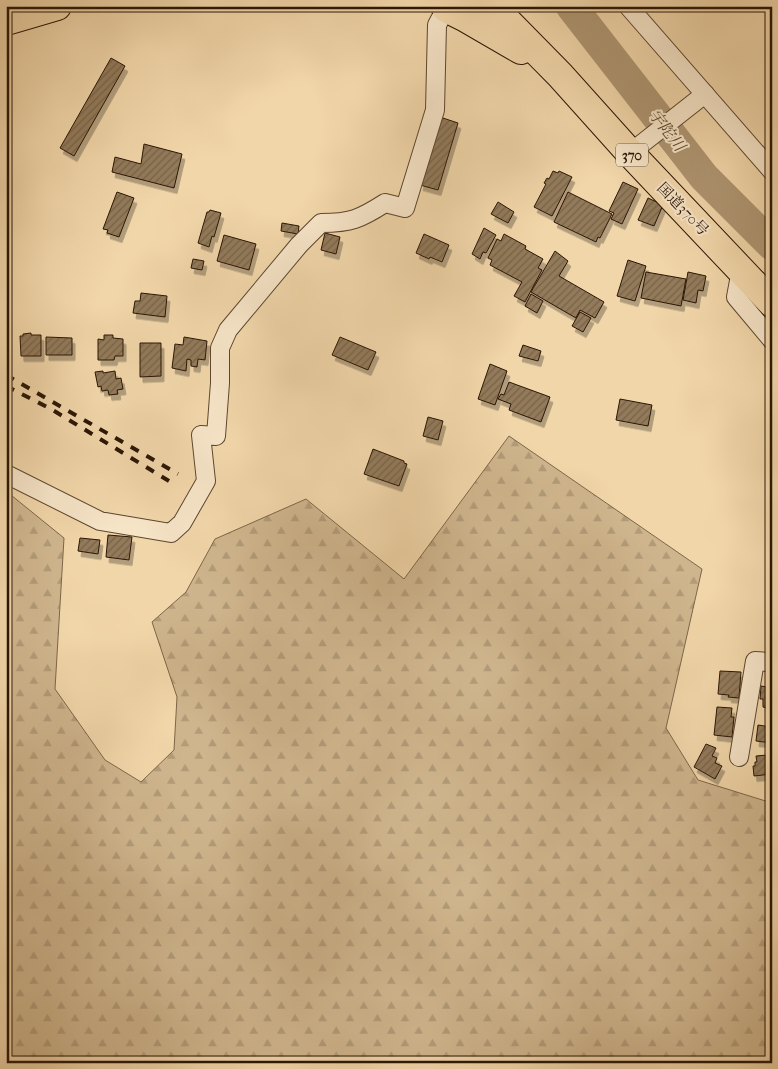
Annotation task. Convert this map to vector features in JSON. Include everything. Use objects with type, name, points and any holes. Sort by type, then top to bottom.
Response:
[{"type":"highway","points":[[6,21],[56,6]]},
{"type":"highway","name":"国道370号","points":[[492,6],[635,150],[772,303]]},
{"type":"highway","points":[[446,7],[512,43],[560,76]]},
{"type":"street","points":[[628,6],[703,96],[772,171]]},
{"type":"street","points":[[6,474],[100,521],[171,533],[182,523],[206,481],[202,435],[216,436],[220,383],[220,348],[228,330],[299,245],[321,223],[336,223],[359,219],[385,203],[405,208],[435,110],[437,25],[446,7]]},
{"type":"street","points":[[635,150],[703,96]]},
{"type":"street","points":[[741,270],[736,297],[772,340]]},
{"type":"street","points":[[739,758],[755,661],[772,662]]},
{"type":"green space","points":[[509,436],[702,569],[666,728],[698,780],[772,803],[772,1063],[6,1063],[6,491],[64,538],[55,689],[105,760],[141,782],[174,750],[177,697],[152,622],[186,592],[215,539],[306,499],[404,579]]},
{"type":"building","points":[[111,58],[125,66],[74,156],[60,148]]},
{"type":"building","points":[[440,117],[458,123],[438,190],[420,185]]},
{"type":"building","points":[[144,144],[182,154],[174,188],[112,172],[115,157],[141,164]]},
{"type":"building","points":[[553,171],[558,173],[559,171],[572,177],[552,216],[534,207],[546,184],[544,183],[547,178],[549,179]]},
{"type":"building","points":[[623,182],[638,189],[622,224],[611,219],[614,213],[609,211]]},
{"type":"building","points":[[117,192],[134,198],[119,237],[107,233],[108,230],[103,229]]},
{"type":"building","points":[[568,192],[612,214],[596,242],[554,222]]},
{"type":"building","points":[[648,198],[663,205],[654,226],[638,220]]},
{"type":"building","points":[[498,202],[514,212],[508,223],[491,214]]},
{"type":"building","points":[[210,210],[221,213],[209,247],[198,243],[207,212]]},
{"type":"building","points":[[282,223],[299,226],[298,234],[281,231]]},
{"type":"building","points":[[484,228],[496,235],[486,253],[483,252],[480,259],[472,254]]},
{"type":"building","points":[[325,233],[340,237],[336,254],[321,250]]},
{"type":"building","points":[[424,234],[449,245],[442,262],[416,253]]},
{"type":"building","points":[[504,234],[526,246],[525,249],[543,259],[538,268],[542,270],[525,302],[514,296],[522,282],[490,265],[492,260],[488,258],[497,239],[501,241]]},
{"type":"building","points":[[224,235],[256,244],[249,270],[217,261]]},
{"type":"building","points":[[555,251],[568,261],[559,276],[604,302],[595,318],[580,310],[576,318],[531,292]]},
{"type":"building","points":[[193,259],[204,261],[202,270],[191,268]]},
{"type":"building","points":[[628,260],[646,266],[635,301],[617,296]]},
{"type":"building","points":[[646,272],[686,279],[681,306],[641,298]]},
{"type":"building","points":[[688,272],[706,276],[703,291],[698,290],[696,303],[683,300]]},
{"type":"building","points":[[141,293],[167,296],[165,317],[133,313],[135,301],[140,301]]},
{"type":"building","points":[[531,294],[543,301],[537,313],[525,306]]},
{"type":"building","points":[[580,312],[591,318],[583,332],[572,326]]},
{"type":"building","points":[[31,333],[31,335],[41,335],[41,356],[21,356],[20,336]]},
{"type":"building","points":[[104,335],[113,335],[113,338],[123,339],[123,356],[115,356],[114,360],[98,360],[98,339],[104,340]]},
{"type":"building","points":[[46,337],[72,338],[72,355],[46,355]]},
{"type":"building","points":[[184,337],[207,341],[205,360],[198,359],[197,367],[191,366],[191,360],[187,359],[186,371],[172,368],[175,344],[183,345]]},
{"type":"building","points":[[340,337],[376,352],[368,370],[332,355]]},
{"type":"building","points":[[140,343],[161,343],[161,376],[140,377]]},
{"type":"building","points":[[523,345],[541,351],[538,361],[519,356]]},
{"type":"building","points":[[490,364],[507,371],[495,405],[478,399]]},
{"type":"building","points":[[103,371],[103,373],[115,371],[116,379],[121,378],[123,389],[117,390],[118,394],[109,395],[108,390],[102,391],[101,386],[98,387],[95,372]]},
{"type":"building","points":[[509,382],[550,397],[541,422],[509,410],[511,404],[498,399],[501,394],[504,395]]},
{"type":"building","points":[[620,399],[652,405],[648,426],[616,420]]},
{"type":"building","points":[[428,417],[443,421],[438,440],[423,436]]},
{"type":"building","points":[[373,449],[404,461],[407,464],[399,486],[364,474]]},
{"type":"building","points":[[108,535],[132,537],[129,560],[106,557]]},
{"type":"building","points":[[80,538],[100,540],[98,554],[78,551]]},
{"type":"building","points":[[720,671],[741,672],[739,698],[718,694]]},
{"type":"building","points":[[767,683],[772,683],[772,714],[767,713],[767,708],[763,707],[763,699],[760,699],[761,686],[767,687]]},
{"type":"building","points":[[717,707],[732,708],[731,717],[734,717],[732,737],[714,735]]},
{"type":"building","points":[[771,721],[772,743],[756,741],[758,725],[771,727]]},
{"type":"building","points":[[706,744],[716,748],[712,756],[717,758],[715,763],[722,766],[715,779],[694,767]]},
{"type":"building","points":[[767,755],[767,759],[772,758],[772,774],[754,776],[753,766],[757,762],[756,756]]},
{"type":"waterway","name":"宇陀川","points":[[571,6],[704,177],[772,245]]},
{"type":"railway","points":[[6,375],[178,474]]},
{"type":"railway","points":[[6,386],[51,409],[169,481]]}]
